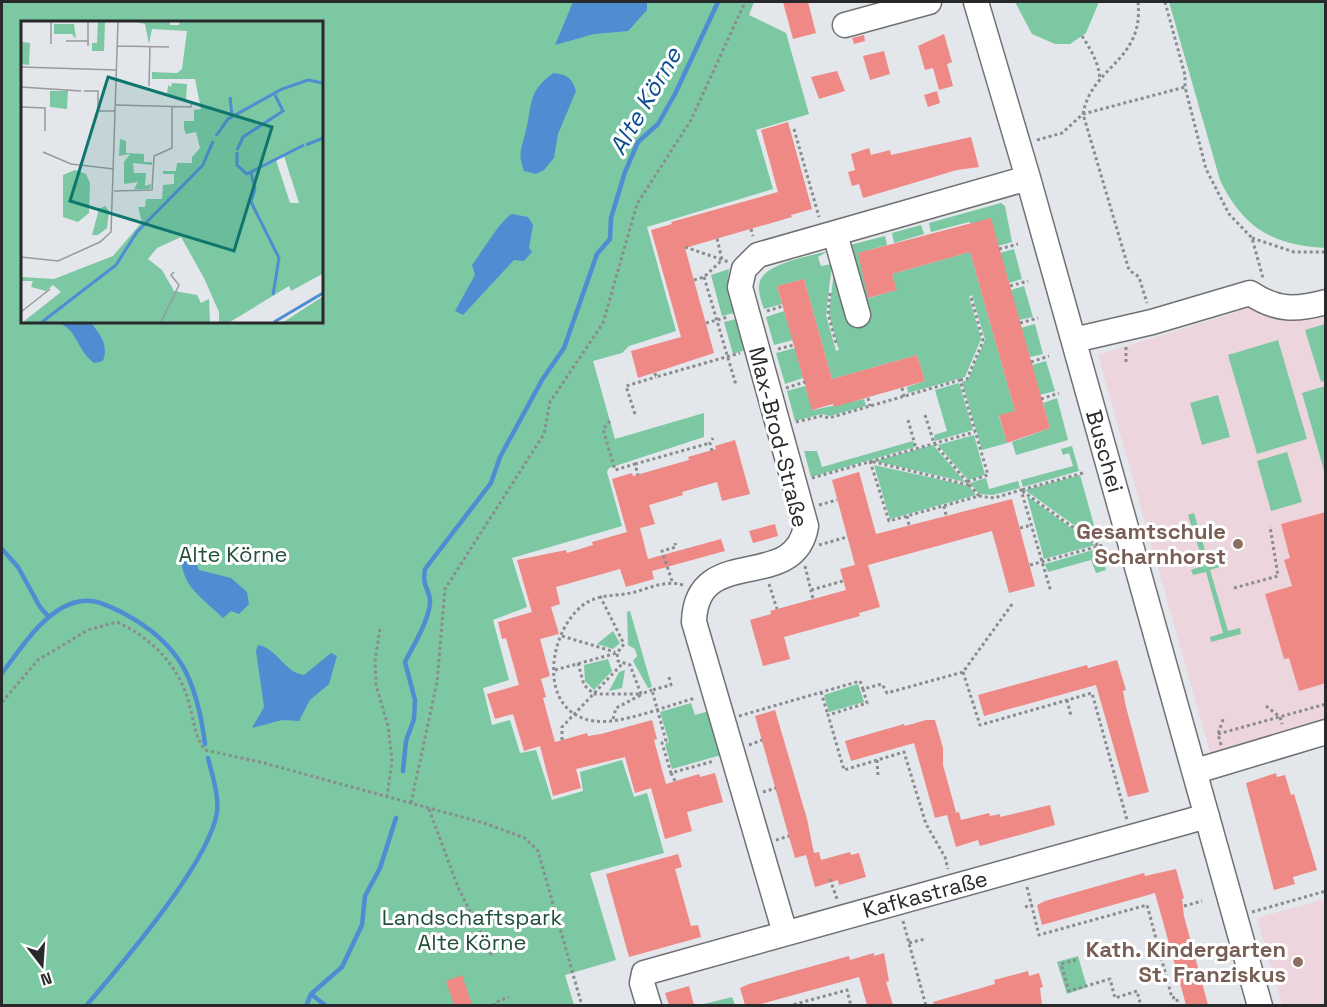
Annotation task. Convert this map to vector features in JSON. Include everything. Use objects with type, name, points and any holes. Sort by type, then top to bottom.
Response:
[{"type":"street","points":[[845,25],[929,2]]},
{"type":"street","name":"Buschei","points":[[975,2],[1028,178],[1260,1005]]},
{"type":"street","points":[[733,264],[1028,178]]},
{"type":"street","points":[[835,234],[858,315]]},
{"type":"street","name":"Max-Brod-Straße","points":[[700,591],[714,580],[786,558],[798,550],[804,539],[806,526],[765,350],[733,264]]},
{"type":"street","points":[[1074,340],[1152,322],[1250,293],[1269,302],[1298,310],[1326,302]]},
{"type":"street","points":[[700,591],[695,605],[694,622],[715,692],[734,717],[738,746],[784,933]]},
{"type":"street","points":[[1196,771],[1326,732]]},
{"type":"street","name":"Kafkastraße","points":[[649,1005],[642,983],[644,973],[1207,816]]},
{"type":"path","points":[[411,803],[437,682],[445,589],[544,434],[550,402],[603,323],[637,204],[691,120],[745,2]]},
{"type":"path","points":[[1138,2],[1138,30],[1122,57],[1086,98],[1083,114],[1129,270],[1139,277],[1152,322]]},
{"type":"path","points":[[1165,2],[1185,75],[1185,87],[1206,169],[1228,214],[1252,238],[1294,252],[1326,252]]},
{"type":"path","points":[[1082,36],[1092,50],[1099,69],[1100,80]]},
{"type":"path","points":[[1037,140],[1062,133],[1083,114],[1185,87]]},
{"type":"path","points":[[717,238],[733,264]]},
{"type":"path","points":[[1252,238],[1269,302]]},
{"type":"path","points":[[999,249],[1018,244]]},
{"type":"path","points":[[685,247],[733,264]]},
{"type":"path","points":[[694,280],[733,264]]},
{"type":"path","points":[[704,277],[736,385]]},
{"type":"path","points":[[1010,286],[1028,281]]},
{"type":"path","points":[[796,432],[793,423],[822,416],[829,418],[967,379],[983,340],[971,297]]},
{"type":"path","points":[[762,312],[783,306]]},
{"type":"path","points":[[1020,323],[1038,318]]},
{"type":"path","points":[[833,334],[837,346]]},
{"type":"path","points":[[635,414],[626,386],[655,375],[727,356],[794,345]]},
{"type":"path","points":[[1031,362],[1049,356]]},
{"type":"path","points":[[781,379],[787,400]]},
{"type":"path","points":[[870,461],[968,483],[988,475],[960,380]]},
{"type":"path","points":[[784,388],[805,382]]},
{"type":"path","points":[[902,388],[904,397]]},
{"type":"path","points":[[1041,399],[1059,393]]},
{"type":"path","points":[[868,398],[870,406]]},
{"type":"path","points":[[926,415],[934,443],[979,496]]},
{"type":"path","points":[[908,420],[916,448]]},
{"type":"path","points":[[610,421],[603,429],[615,470],[710,443],[713,438]]},
{"type":"path","points":[[809,479],[975,432]]},
{"type":"path","points":[[710,443],[712,451]]},
{"type":"path","points":[[870,461],[889,521],[979,496],[994,498],[1083,473]]},
{"type":"path","points":[[635,464],[638,475]]},
{"type":"path","points":[[806,469],[812,488]]},
{"type":"path","points":[[1022,490],[1051,592]]},
{"type":"path","points":[[1022,490],[1101,545],[1030,565]]},
{"type":"path","points":[[814,497],[819,512]]},
{"type":"path","points":[[817,506],[837,500]]},
{"type":"path","points":[[944,506],[946,515]]},
{"type":"path","points":[[907,516],[909,525]]},
{"type":"path","points":[[1020,528],[1032,525]]},
{"type":"path","points":[[1234,588],[1278,576],[1270,526]]},
{"type":"path","points":[[814,550],[817,545],[817,536]]},
{"type":"path","points":[[817,545],[847,537]]},
{"type":"path","points":[[672,581],[663,551],[676,547],[675,543]]},
{"type":"path","points":[[803,562],[813,600]]},
{"type":"path","points":[[768,580],[777,609]]},
{"type":"path","points":[[811,590],[843,580]]},
{"type":"path","points":[[700,591],[672,581],[629,594],[600,596],[582,606],[566,626],[554,656],[554,687],[563,706],[573,715],[595,722],[613,720],[715,692]]},
{"type":"path","points":[[554,670],[617,653],[624,644],[600,596]]},
{"type":"path","points":[[862,689],[882,684],[887,693],[963,672],[1013,603]]},
{"type":"path","points":[[2,702],[38,660],[88,630],[117,622],[138,632],[167,657],[190,704],[198,741],[205,750],[260,762],[484,823],[525,838],[538,851],[582,1005]]},
{"type":"path","points":[[380,629],[375,661],[376,685],[388,726],[392,761],[387,797]]},
{"type":"path","points":[[562,636],[617,653]]},
{"type":"path","points":[[617,653],[618,661],[630,665],[641,694]]},
{"type":"path","points":[[578,663],[584,685],[594,694],[641,694]]},
{"type":"path","points":[[562,740],[562,727],[622,664]]},
{"type":"path","points":[[963,672],[980,725],[1092,693],[1128,822]]},
{"type":"path","points":[[613,720],[616,708],[641,694],[671,685],[669,677]]},
{"type":"path","points":[[734,717],[860,681],[867,703],[828,715]]},
{"type":"path","points":[[652,690],[666,741],[662,743],[675,781]]},
{"type":"path","points":[[821,693],[844,770],[904,752],[926,824],[945,857],[949,872],[940,875]]},
{"type":"path","points":[[1067,700],[1071,716]]},
{"type":"path","points":[[1218,734],[1326,704]]},
{"type":"path","points":[[671,773],[738,746],[746,746],[762,740]]},
{"type":"path","points":[[877,760],[878,776]]},
{"type":"path","points":[[757,784],[763,802]]},
{"type":"path","points":[[760,793],[776,788]]},
{"type":"path","points":[[428,808],[458,887],[492,956]]},
{"type":"path","points":[[1117,825],[1137,819]]},
{"type":"path","points":[[771,831],[776,851]]},
{"type":"path","points":[[773,841],[789,836]]},
{"type":"path","points":[[1022,868],[1040,935],[1147,905],[1172,998],[1176,997],[1179,1005]]},
{"type":"path","points":[[831,879],[838,904]]},
{"type":"path","points":[[1250,912],[1326,891]]},
{"type":"path","points":[[1184,906],[1202,901]]},
{"type":"path","points":[[897,902],[926,1005]]},
{"type":"path","points":[[1025,907],[1032,905]]},
{"type":"path","points":[[909,943],[925,939]]},
{"type":"path","points":[[1076,960],[1061,964],[1069,991],[1110,979],[1115,998],[1137,992],[1141,1005]]},
{"type":"path","points":[[788,1005],[847,990],[851,1005]]},
{"type":"path","points":[[494,1005],[509,997]]},
{"type":"shaded area","name":"Gesamtschule Scharnhorst","points":[[1259,305],[1325,310],[1325,732],[1213,763],[1098,355]]},
{"type":"shaded area","name":"Kath. Kindergarten St. Franziskus","points":[[1325,899],[1325,1005],[1282,1005],[1257,918]]},
{"type":"green space","name":"Alte Körne","points":[[2,2],[754,2],[749,15],[786,33],[809,114],[756,130],[773,189],[647,227],[676,331],[629,346],[622,353],[593,361],[615,439],[704,413],[704,437],[609,468],[607,472],[622,526],[512,558],[527,607],[493,620],[509,680],[483,688],[492,725],[510,720],[520,753],[536,750],[552,800],[583,791],[580,772],[622,760],[634,797],[647,793],[664,853],[590,873],[616,960],[565,975],[574,1005],[2,1005]]},
{"type":"green space","points":[[1015,2],[1099,2],[1086,33],[1070,44],[1055,44],[1032,34]]},
{"type":"green space","points":[[1169,2],[1325,2],[1325,248],[1290,243],[1275,238],[1250,222],[1229,197],[1220,180]]},
{"type":"green space","points":[[1001,203],[1005,206],[1012,242],[998,246],[969,222],[931,232],[929,223]]},
{"type":"green space","points":[[921,225],[924,234],[894,243],[892,233]]},
{"type":"green space","points":[[885,236],[887,245],[859,253],[869,298],[896,290],[892,274],[970,252],[1015,411],[999,416],[1007,443],[982,450],[962,382],[968,380],[985,340],[972,295],[969,297],[981,339],[965,377],[908,393],[907,387],[925,381],[917,355],[832,379],[804,279],[777,286],[782,304],[764,309],[759,288],[764,275],[771,269],[790,261],[828,251],[818,257],[821,266],[832,264],[826,315],[836,351],[839,350],[829,314],[835,262],[846,246]]},
{"type":"green space","points":[[1014,249],[1022,279],[1009,283],[1000,253]]},
{"type":"green space","points":[[729,269],[728,283],[734,313],[722,316],[711,275]]},
{"type":"green space","points":[[1024,286],[1033,317],[1019,320],[1011,290]]},
{"type":"green space","points":[[784,311],[793,340],[774,345],[766,317]]},
{"type":"green space","points":[[736,319],[745,350],[733,354],[724,322]]},
{"type":"green space","points":[[1035,324],[1043,354],[1030,357],[1021,328]]},
{"type":"green space","points":[[1325,324],[1325,381],[1321,382],[1305,330]]},
{"type":"green space","points":[[1278,340],[1307,439],[1257,454],[1228,355]]},
{"type":"green space","points":[[795,348],[803,378],[785,384],[776,353]]},
{"type":"green space","points":[[1046,361],[1055,391],[1040,395],[1032,365]]},
{"type":"green space","points":[[959,383],[973,430],[935,441],[934,435],[947,431],[935,390]]},
{"type":"green space","points":[[805,386],[813,410],[864,399],[866,406],[830,416],[822,414],[795,421],[787,391]]},
{"type":"green space","points":[[1326,386],[1325,474],[1302,393]]},
{"type":"green space","points":[[1218,395],[1230,437],[1202,445],[1190,403]]},
{"type":"green space","points":[[1057,398],[1068,440],[1016,455],[1012,442],[1050,428],[1043,403]]},
{"type":"green space","points":[[974,435],[985,475],[968,480],[938,445]]},
{"type":"green space","points":[[913,441],[915,447],[811,477],[804,451],[817,451],[822,467]]},
{"type":"green space","points":[[933,445],[965,482],[875,461]]},
{"type":"green space","points":[[1072,446],[1079,471],[1023,487],[1021,480],[1073,466],[1069,453],[1063,455],[1061,449]]},
{"type":"green space","points":[[1287,452],[1302,502],[1271,511],[1257,461]]},
{"type":"green space","points":[[874,465],[969,486],[976,495],[890,519]]},
{"type":"green space","points":[[1080,475],[1099,543],[1025,490]]},
{"type":"green space","points":[[986,478],[989,489],[1018,481],[1020,488],[993,495],[979,494],[970,483]]},
{"type":"green space","points":[[1027,496],[1095,545],[1044,559]]},
{"type":"green space","points":[[1194,513],[1209,564],[1221,561],[1223,566],[1210,570],[1228,631],[1240,628],[1241,634],[1211,642],[1210,637],[1223,633],[1206,572],[1193,575],[1191,570],[1204,565],[1188,515]]},
{"type":"green space","points":[[1100,548],[1106,570],[1096,573],[1091,560],[1048,572],[1045,564]]},
{"type":"green space","points":[[630,611],[652,687],[648,688],[633,661],[637,656],[635,649],[628,645],[627,612]]},
{"type":"green space","points":[[613,631],[620,643],[613,649],[597,644]]},
{"type":"green space","points":[[608,659],[612,671],[594,690],[585,681],[584,665]]},
{"type":"green space","points":[[625,670],[622,688],[609,691],[619,672]]},
{"type":"green space","points":[[858,684],[864,702],[829,712],[824,695]]},
{"type":"green space","points":[[691,703],[695,715],[709,711],[721,755],[672,769],[665,744],[669,742],[660,712]]},
{"type":"green space","points":[[1078,956],[1087,987],[1067,994],[1057,962]]},
{"type":"green space","points":[[732,997],[735,1005],[700,1005]]},
{"type":"water","points":[[573,2],[647,2],[647,10],[628,31],[594,34],[555,45]]},
{"type":"water","points":[[553,73],[562,74],[568,78],[576,91],[558,134],[554,158],[544,170],[536,174],[524,171],[521,150],[532,98],[539,86]]},
{"type":"water","points":[[512,214],[528,217],[533,225],[529,248],[532,252],[524,261],[514,260],[463,315],[455,311],[475,275],[472,265],[497,229]]},
{"type":"water","points":[[54,322],[91,322],[104,345],[103,361],[94,363],[71,332]]},
{"type":"water","points":[[191,551],[199,570],[231,578],[247,592],[249,604],[239,614],[231,611],[223,618],[193,589],[187,581],[182,563],[182,552]]},
{"type":"water","points":[[258,645],[271,651],[291,670],[304,675],[331,653],[337,656],[329,684],[310,700],[299,721],[282,720],[252,728],[264,707],[256,651]]},
{"type":"building","points":[[783,2],[808,2],[816,33],[793,39]]},
{"type":"building","points":[[944,34],[952,62],[947,64],[953,86],[939,90],[933,68],[925,70],[918,46]]},
{"type":"building","points":[[864,35],[865,41],[854,44],[852,38]]},
{"type":"building","points":[[884,51],[890,74],[870,80],[863,56]]},
{"type":"building","points":[[837,71],[845,91],[819,99],[811,77]]},
{"type":"building","points":[[937,91],[940,103],[928,107],[924,95]]},
{"type":"building","points":[[788,122],[812,209],[685,248],[714,353],[638,378],[631,351],[681,337],[651,230],[672,224],[671,222],[778,192],[761,130]]},
{"type":"building","points":[[971,137],[979,167],[957,170],[863,198],[859,184],[852,186],[848,172],[855,170],[851,154],[869,148],[871,155],[890,150],[891,155]]},
{"type":"building","points":[[991,218],[1050,428],[1007,443],[999,415],[1015,411],[970,252],[892,274],[897,290],[868,298],[858,253]]},
{"type":"building","points":[[804,279],[832,379],[917,355],[925,381],[834,407],[833,404],[812,410],[777,286]]},
{"type":"building","points":[[735,440],[750,494],[722,501],[717,482],[682,492],[683,495],[649,505],[655,524],[640,528],[648,559],[721,539],[725,551],[652,571],[654,579],[626,587],[620,569],[556,587],[560,604],[551,607],[559,634],[540,639],[550,676],[541,679],[546,697],[543,698],[555,742],[587,733],[588,736],[601,734],[652,720],[657,739],[654,740],[666,784],[699,774],[700,777],[715,773],[723,802],[687,812],[692,831],[665,839],[651,788],[635,793],[625,757],[576,769],[581,788],[553,796],[540,746],[524,751],[513,714],[495,719],[487,694],[519,685],[506,638],[502,639],[498,622],[532,612],[517,560],[566,550],[567,553],[593,545],[592,542],[627,532],[612,479],[632,473],[633,476],[689,460],[688,457],[716,449],[715,446]]},
{"type":"building","points":[[859,472],[876,534],[1012,499],[1035,586],[1009,593],[992,531],[868,565],[880,607],[859,613],[860,616],[784,637],[790,659],[763,666],[750,620],[771,614],[770,611],[846,590],[840,569],[855,565],[832,480]]},
{"type":"building","points":[[1326,512],[1326,683],[1299,691],[1289,658],[1284,659],[1265,594],[1292,586],[1284,560],[1290,558],[1281,524]]},
{"type":"building","points":[[775,524],[778,536],[753,543],[749,531]]},
{"type":"building","points":[[1117,660],[1126,690],[1123,691],[1126,707],[1149,792],[1128,797],[1096,685],[984,716],[978,695],[1087,665],[1088,668]]},
{"type":"building","points":[[775,710],[807,819],[814,853],[819,852],[821,860],[850,852],[851,855],[859,853],[866,877],[839,885],[838,880],[815,887],[806,855],[795,858],[755,716]]},
{"type":"building","points":[[926,720],[935,720],[943,748],[943,765],[956,812],[954,813],[959,812],[961,820],[989,813],[990,816],[1000,814],[1000,817],[1050,805],[1055,825],[980,846],[978,840],[956,847],[947,815],[935,818],[914,743],[851,761],[845,741]]},
{"type":"building","points":[[1276,773],[1277,777],[1285,775],[1291,795],[1294,794],[1317,870],[1293,877],[1295,884],[1274,890],[1246,783]]},
{"type":"building","points":[[678,854],[682,867],[675,869],[691,926],[698,925],[701,937],[629,957],[606,874]]},
{"type":"building","points":[[1176,869],[1184,898],[1182,899],[1184,916],[1208,1005],[1186,1005],[1155,893],[1042,925],[1037,905],[1045,901],[1144,873],[1145,876]]},
{"type":"building","points":[[874,953],[874,956],[884,953],[889,981],[886,982],[893,1005],[867,1005],[859,977],[757,1005],[745,1005],[740,988],[749,984],[849,956],[850,960]]},
{"type":"building","points":[[1028,971],[1029,976],[1039,973],[1043,987],[1040,988],[1042,1005],[934,1005],[933,1002],[995,984],[994,980]]},
{"type":"building","points":[[462,975],[472,1005],[454,1005],[446,981]]},
{"type":"building","points":[[689,986],[694,1005],[669,1005],[665,993]]},
{"type":"waterway","name":"Alte Körne","points":[[403,771],[406,741],[414,719],[415,700],[405,662],[430,607],[424,580],[425,569],[491,483],[500,457],[542,380],[564,348],[597,254],[610,239],[611,218],[625,172],[638,142],[658,124],[675,94],[718,2]]},
{"type":"waterway","points":[[2,549],[18,567],[40,607],[49,617]]},
{"type":"waterway","points":[[2,673],[42,623],[62,608],[80,601],[103,604],[121,612],[158,636],[182,665],[197,701],[205,744]]},
{"type":"waterway","points":[[86,1006],[162,913],[198,858],[211,833],[217,812],[217,798],[208,758]]},
{"type":"waterway","name":"Alte Körne","points":[[306,1006],[311,994],[342,967],[362,925],[365,896],[380,868],[396,818]]},
{"type":"waterway","points":[[311,994],[326,1006]]},
{"type":"place","name":"Gesamtschule Scharnhorst","points":[[1238,544]]},
{"type":"place","name":"Kath. Kindergarten St. Franziskus","points":[[1298,962]]},
{"type":"park label","name":"Landschaftspark Alte Körne","points":[[472,930]]}]
